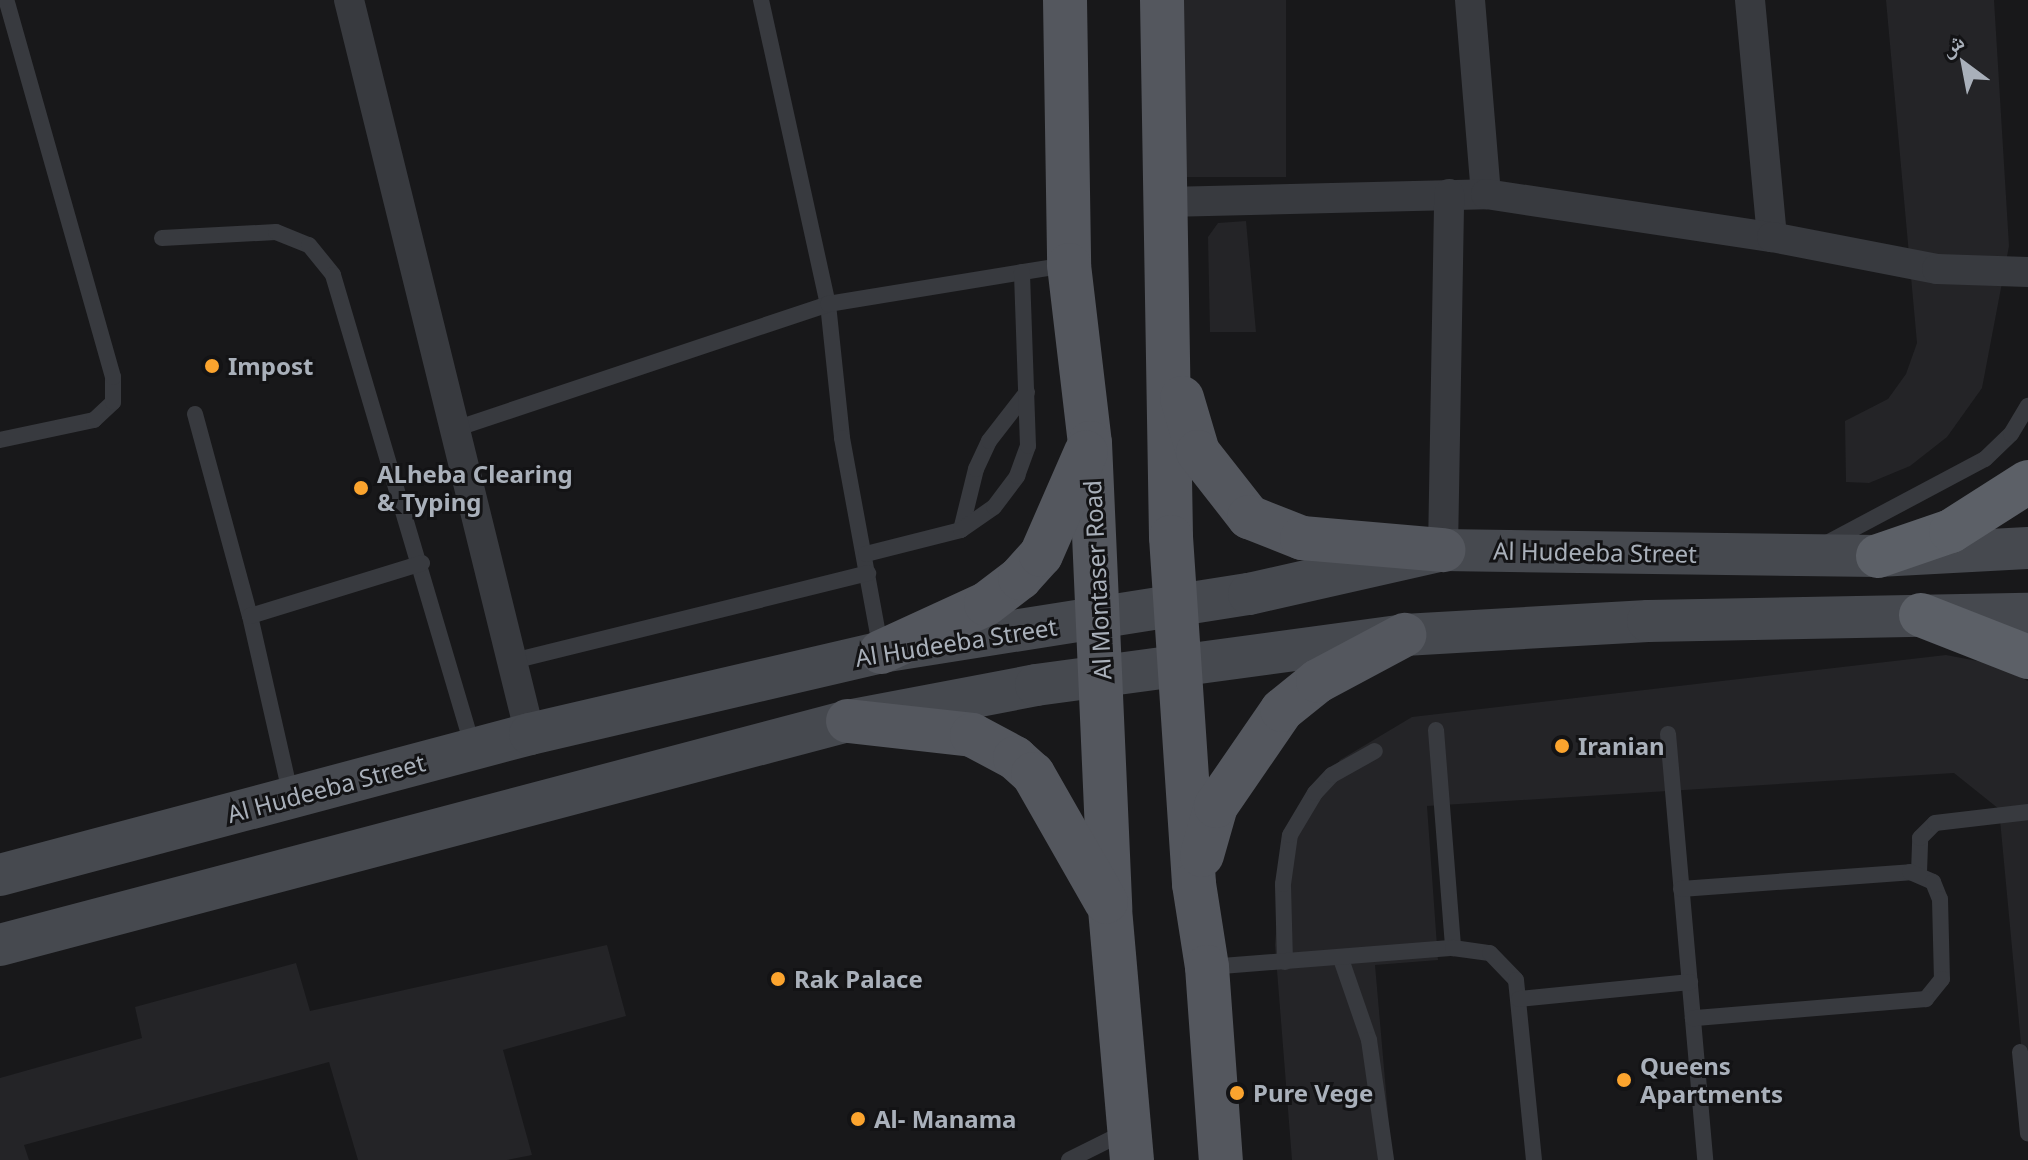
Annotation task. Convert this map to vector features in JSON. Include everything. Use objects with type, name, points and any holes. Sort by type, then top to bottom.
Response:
[{"type":"highway","points":[[1878,556],[1951,531],[2028,482]]},
{"type":"highway","points":[[1921,615],[2028,657]]},
{"type":"main road","name":"Al Montaser Road","points":[[1065,0],[1069,265],[1090,443],[1110,909],[1131,1145]]},
{"type":"main road","points":[[1162,0],[1175,607],[1194,884],[1207,967],[1221,1160]]},
{"type":"main road","points":[[1168,354],[1198,452],[1249,517],[1302,538],[1443,550]]},
{"type":"main road","points":[[881,652],[986,604],[1020,578],[1041,555],[1090,443]]},
{"type":"main road","name":"Al Hudeeba Street","points":[[0,875],[530,734],[881,652],[1175,607],[1443,550],[1878,556],[2028,548]]},
{"type":"main road","points":[[0,945],[848,721],[1102,674],[1404,635],[1648,621],[2028,614]]},
{"type":"main road","points":[[1194,884],[1216,806],[1282,710],[1318,681],[1404,635]]},
{"type":"main road","points":[[848,721],[972,735],[1015,758],[1033,774],[1110,909]]},
{"type":"street","points":[[349,0],[530,734]]},
{"type":"street","points":[[1470,0],[1486,194]]},
{"type":"street","points":[[1750,0],[1772,237]]},
{"type":"street","points":[[1443,550],[1449,194]]},
{"type":"street","points":[[1166,202],[1486,194],[1772,237],[1937,269],[2028,272]]},
{"type":"lane","points":[[0,440],[94,420],[113,402],[113,389],[6,0]]},
{"type":"lane","points":[[761,0],[828,304],[842,438],[866,554],[881,652]]},
{"type":"lane","points":[[162,238],[276,232],[309,245],[333,275],[422,563],[473,749]]},
{"type":"lane","points":[[455,429],[828,304],[1069,265]]},
{"type":"lane","points":[[866,554],[961,530],[994,507],[1017,476],[1028,446],[1022,272]]},
{"type":"lane","points":[[961,530],[976,469],[989,441],[1027,392]]},
{"type":"lane","points":[[1803,555],[1985,459],[2011,434],[2028,406]]},
{"type":"lane","points":[[195,414],[250,616],[291,797]]},
{"type":"lane","points":[[250,616],[422,563]]},
{"type":"lane","points":[[513,661],[868,573]]},
{"type":"lane","points":[[1436,730],[1453,948]]},
{"type":"lane","points":[[1668,734],[1705,1160]]},
{"type":"lane","points":[[1285,962],[1283,884],[1290,835],[1323,784],[1375,751]]},
{"type":"lane","points":[[1919,873],[1920,838],[1935,823],[2028,812]]},
{"type":"lane","points":[[1681,889],[1919,873],[1933,882],[1940,899],[1942,979],[1933,994],[1917,1001],[1693,1018]]},
{"type":"lane","points":[[1207,967],[1453,948],[1481,950],[1506,964],[1519,999],[1534,1160]]},
{"type":"lane","points":[[1341,959],[1369,1040],[1386,1160]]},
{"type":"lane","points":[[1519,999],[1690,982]]},
{"type":"lane","points":[[2020,1052],[2028,1134]]},
{"type":"lane","points":[[1069,1160],[1131,1145]]},
{"type":"shaded area","points":[[1178,0],[1286,0],[1286,177],[1178,177]]},
{"type":"shaded area","points":[[1886,0],[1994,0],[2009,246],[1982,388],[1947,437],[1910,466],[1869,483],[1846,482],[1845,421],[1888,399],[1906,374],[1917,343]]},
{"type":"shaded area","points":[[1246,221],[1256,332],[1210,332],[1208,237],[1218,223]]},
{"type":"shaded area","points":[[1946,655],[1988,663],[2028,681],[2028,1118],[1999,809],[1954,773],[1427,806],[1438,960],[1375,965],[1392,1160],[1292,1160],[1275,945],[1281,874],[1299,821],[1340,760],[1412,717]]},
{"type":"shaded area","points":[[607,945],[626,1016],[503,1050],[532,1155],[507,1160],[358,1160],[329,1062],[24,1145],[29,1160],[0,1160],[0,1078],[142,1038],[135,1007],[296,963],[310,1011]]},
{"type":"place","name":"Impost","points":[[212,366]]},
{"type":"place","name":"ALheba Clearing & Typing","points":[[361,488]]},
{"type":"place","name":"Iranian","points":[[1562,746]]},
{"type":"place","name":"Rak Palace","points":[[778,979]]},
{"type":"place","name":"Queens Apartments","points":[[1624,1080]]},
{"type":"place","name":"Pure Vege","points":[[1237,1093]]},
{"type":"place","name":"Al- Manama","points":[[858,1119]]}]
